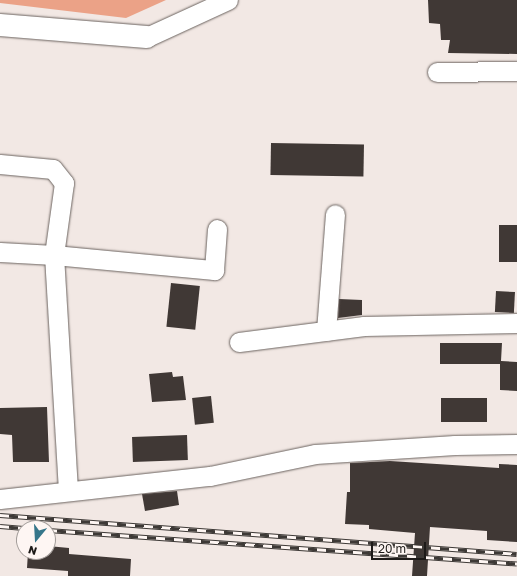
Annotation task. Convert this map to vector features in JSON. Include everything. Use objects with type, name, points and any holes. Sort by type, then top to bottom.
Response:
[{"type":"street","points":[[0,25],[147,37],[228,0]]},
{"type":"street","points":[[437,72],[517,71]]},
{"type":"street","points":[[0,164],[53,169],[64,183],[54,255],[68,490]]},
{"type":"street","points":[[326,331],[335,214]]},
{"type":"street","points":[[0,252],[54,255],[214,270],[217,229]]},
{"type":"street","points":[[239,342],[364,326],[517,322]]},
{"type":"street","points":[[0,499],[68,490],[210,476],[315,454],[454,445],[517,444]]},
{"type":"shaded area","points":[[0,0],[166,0],[126,18],[0,3]]},
{"type":"building","points":[[428,0],[517,0],[517,54],[448,53],[450,40],[441,40],[440,24],[429,23]]},
{"type":"building","points":[[271,143],[364,145],[363,177],[270,175]]},
{"type":"building","points":[[499,225],[517,225],[517,262],[499,262]]},
{"type":"building","points":[[171,283],[200,286],[195,330],[166,327]]},
{"type":"building","points":[[496,291],[515,292],[514,313],[495,312]]},
{"type":"building","points":[[339,299],[362,300],[362,315],[338,318]]},
{"type":"building","points":[[440,343],[502,343],[501,361],[517,362],[517,391],[500,390],[500,364],[440,364]]},
{"type":"building","points":[[172,372],[173,377],[183,376],[186,400],[152,402],[149,374]]},
{"type":"building","points":[[211,396],[214,423],[195,425],[192,398]]},
{"type":"building","points":[[441,398],[487,398],[487,422],[441,422]]},
{"type":"building","points":[[47,407],[49,462],[13,462],[12,435],[0,434],[0,408]]},
{"type":"building","points":[[187,435],[188,460],[133,462],[132,437]]},
{"type":"building","points":[[390,461],[499,468],[499,464],[517,465],[517,542],[487,540],[487,531],[430,527],[427,576],[412,576],[415,533],[369,529],[369,525],[345,524],[347,492],[350,492],[350,463]]},
{"type":"building","points":[[177,491],[179,505],[145,511],[142,494]]},
{"type":"building","points":[[56,547],[69,548],[69,554],[131,559],[130,576],[68,576],[68,571],[27,568],[28,560],[56,560]]},
{"type":"railway","points":[[0,515],[517,554]]},
{"type":"railway","points":[[0,526],[16,527]]},
{"type":"railway","points":[[56,531],[517,564]]}]
